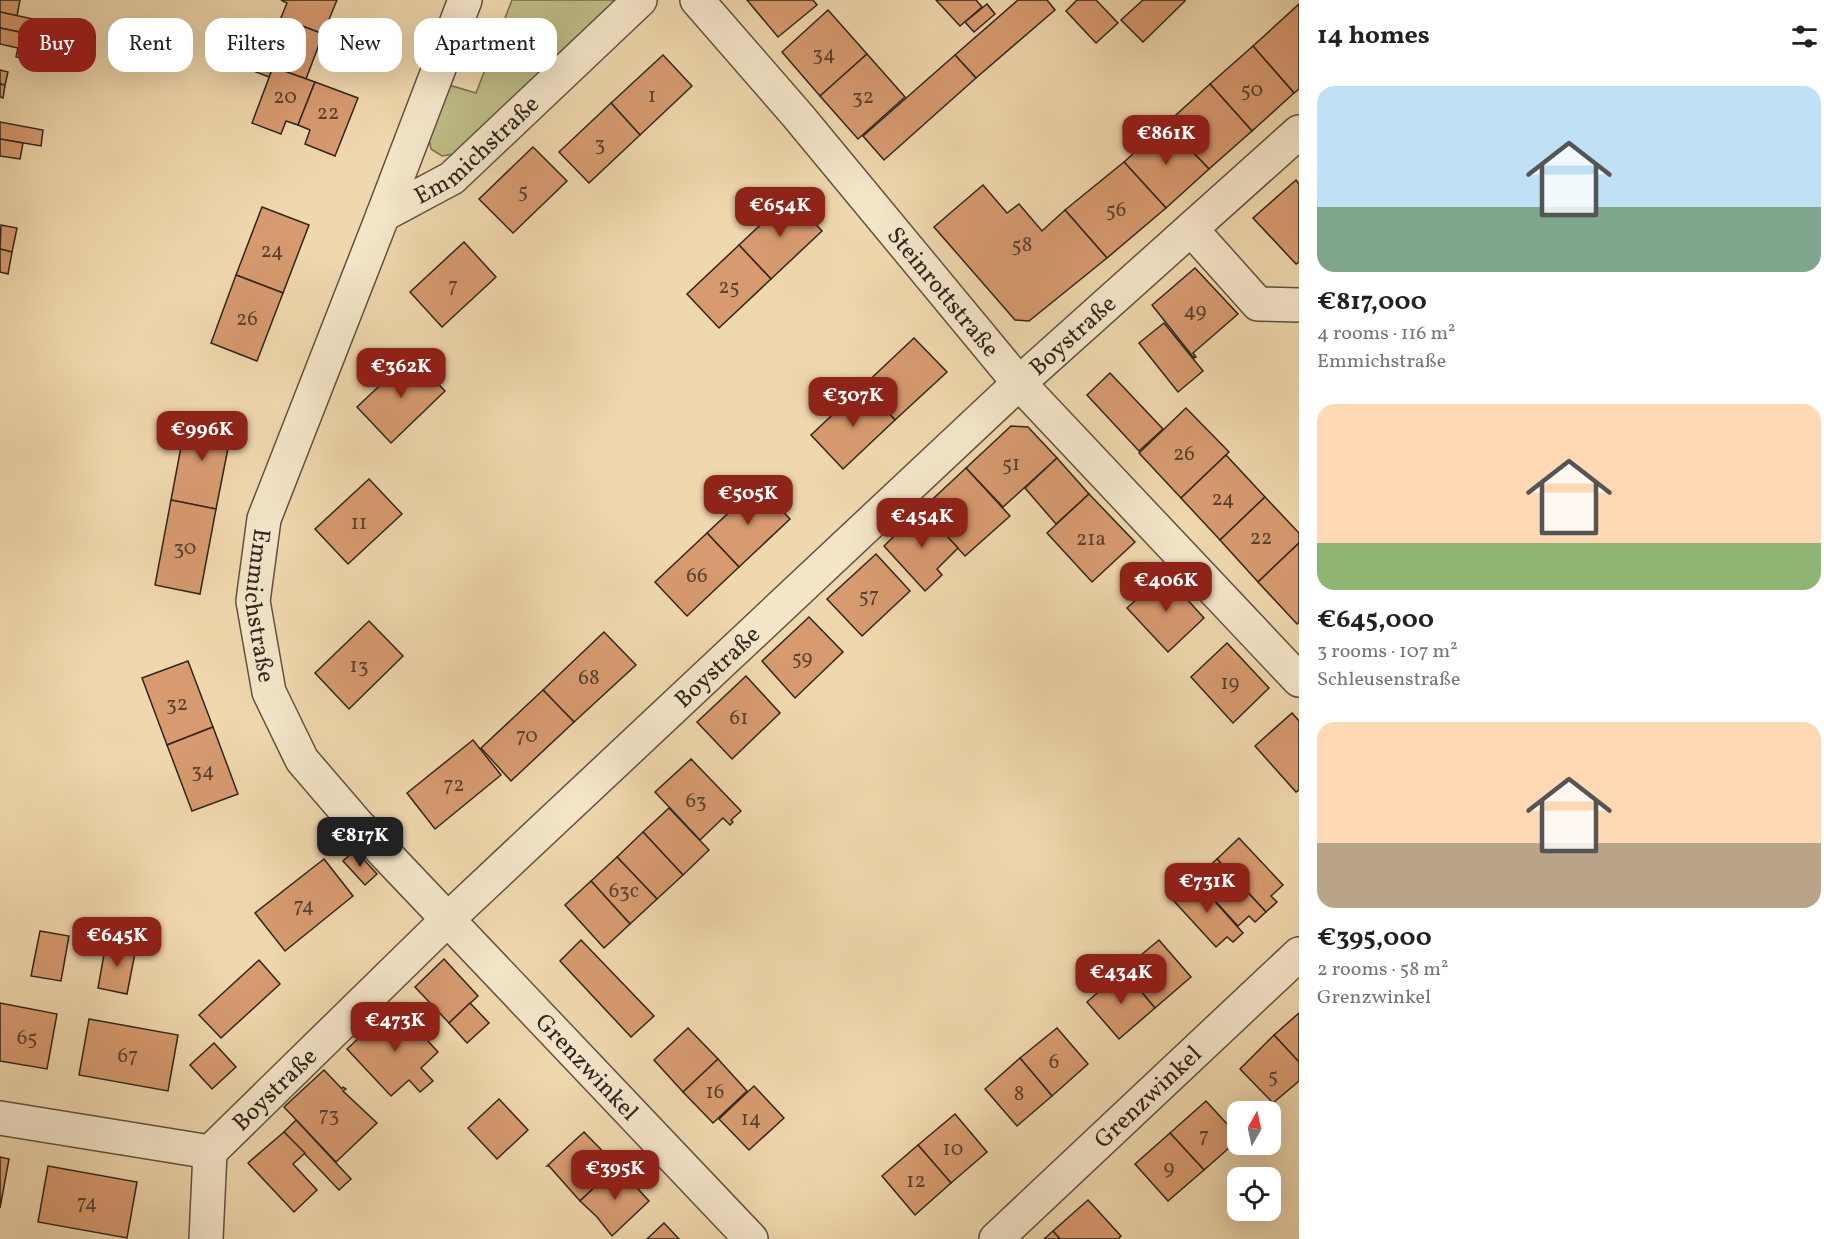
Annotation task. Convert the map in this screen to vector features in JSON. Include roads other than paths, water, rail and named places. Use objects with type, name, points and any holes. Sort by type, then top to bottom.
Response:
[{"type":"street","name":"Emmichstraße","points":[[448,919],[357,824],[302,760],[270,692],[253,601],[264,519],[465,0]]},
{"type":"street","name":"Emmichstraße","points":[[383,215],[452,178],[640,0]]},
{"type":"street","name":"Steinrottstraße","points":[[697,0],[798,116],[1018,383],[1299,681]]},
{"type":"street","name":"Boystraße","points":[[210,1152],[448,919],[1018,383],[1299,132]]},
{"type":"street","points":[[1191,229],[1258,304],[1299,305]]},
{"type":"street","name":"Grenzwinkel","points":[[448,919],[751,1239]]},
{"type":"street","name":"Grenzwinkel","points":[[996,1239],[1299,954]]},
{"type":"street","points":[[0,1118],[210,1152],[206,1239]]}]
